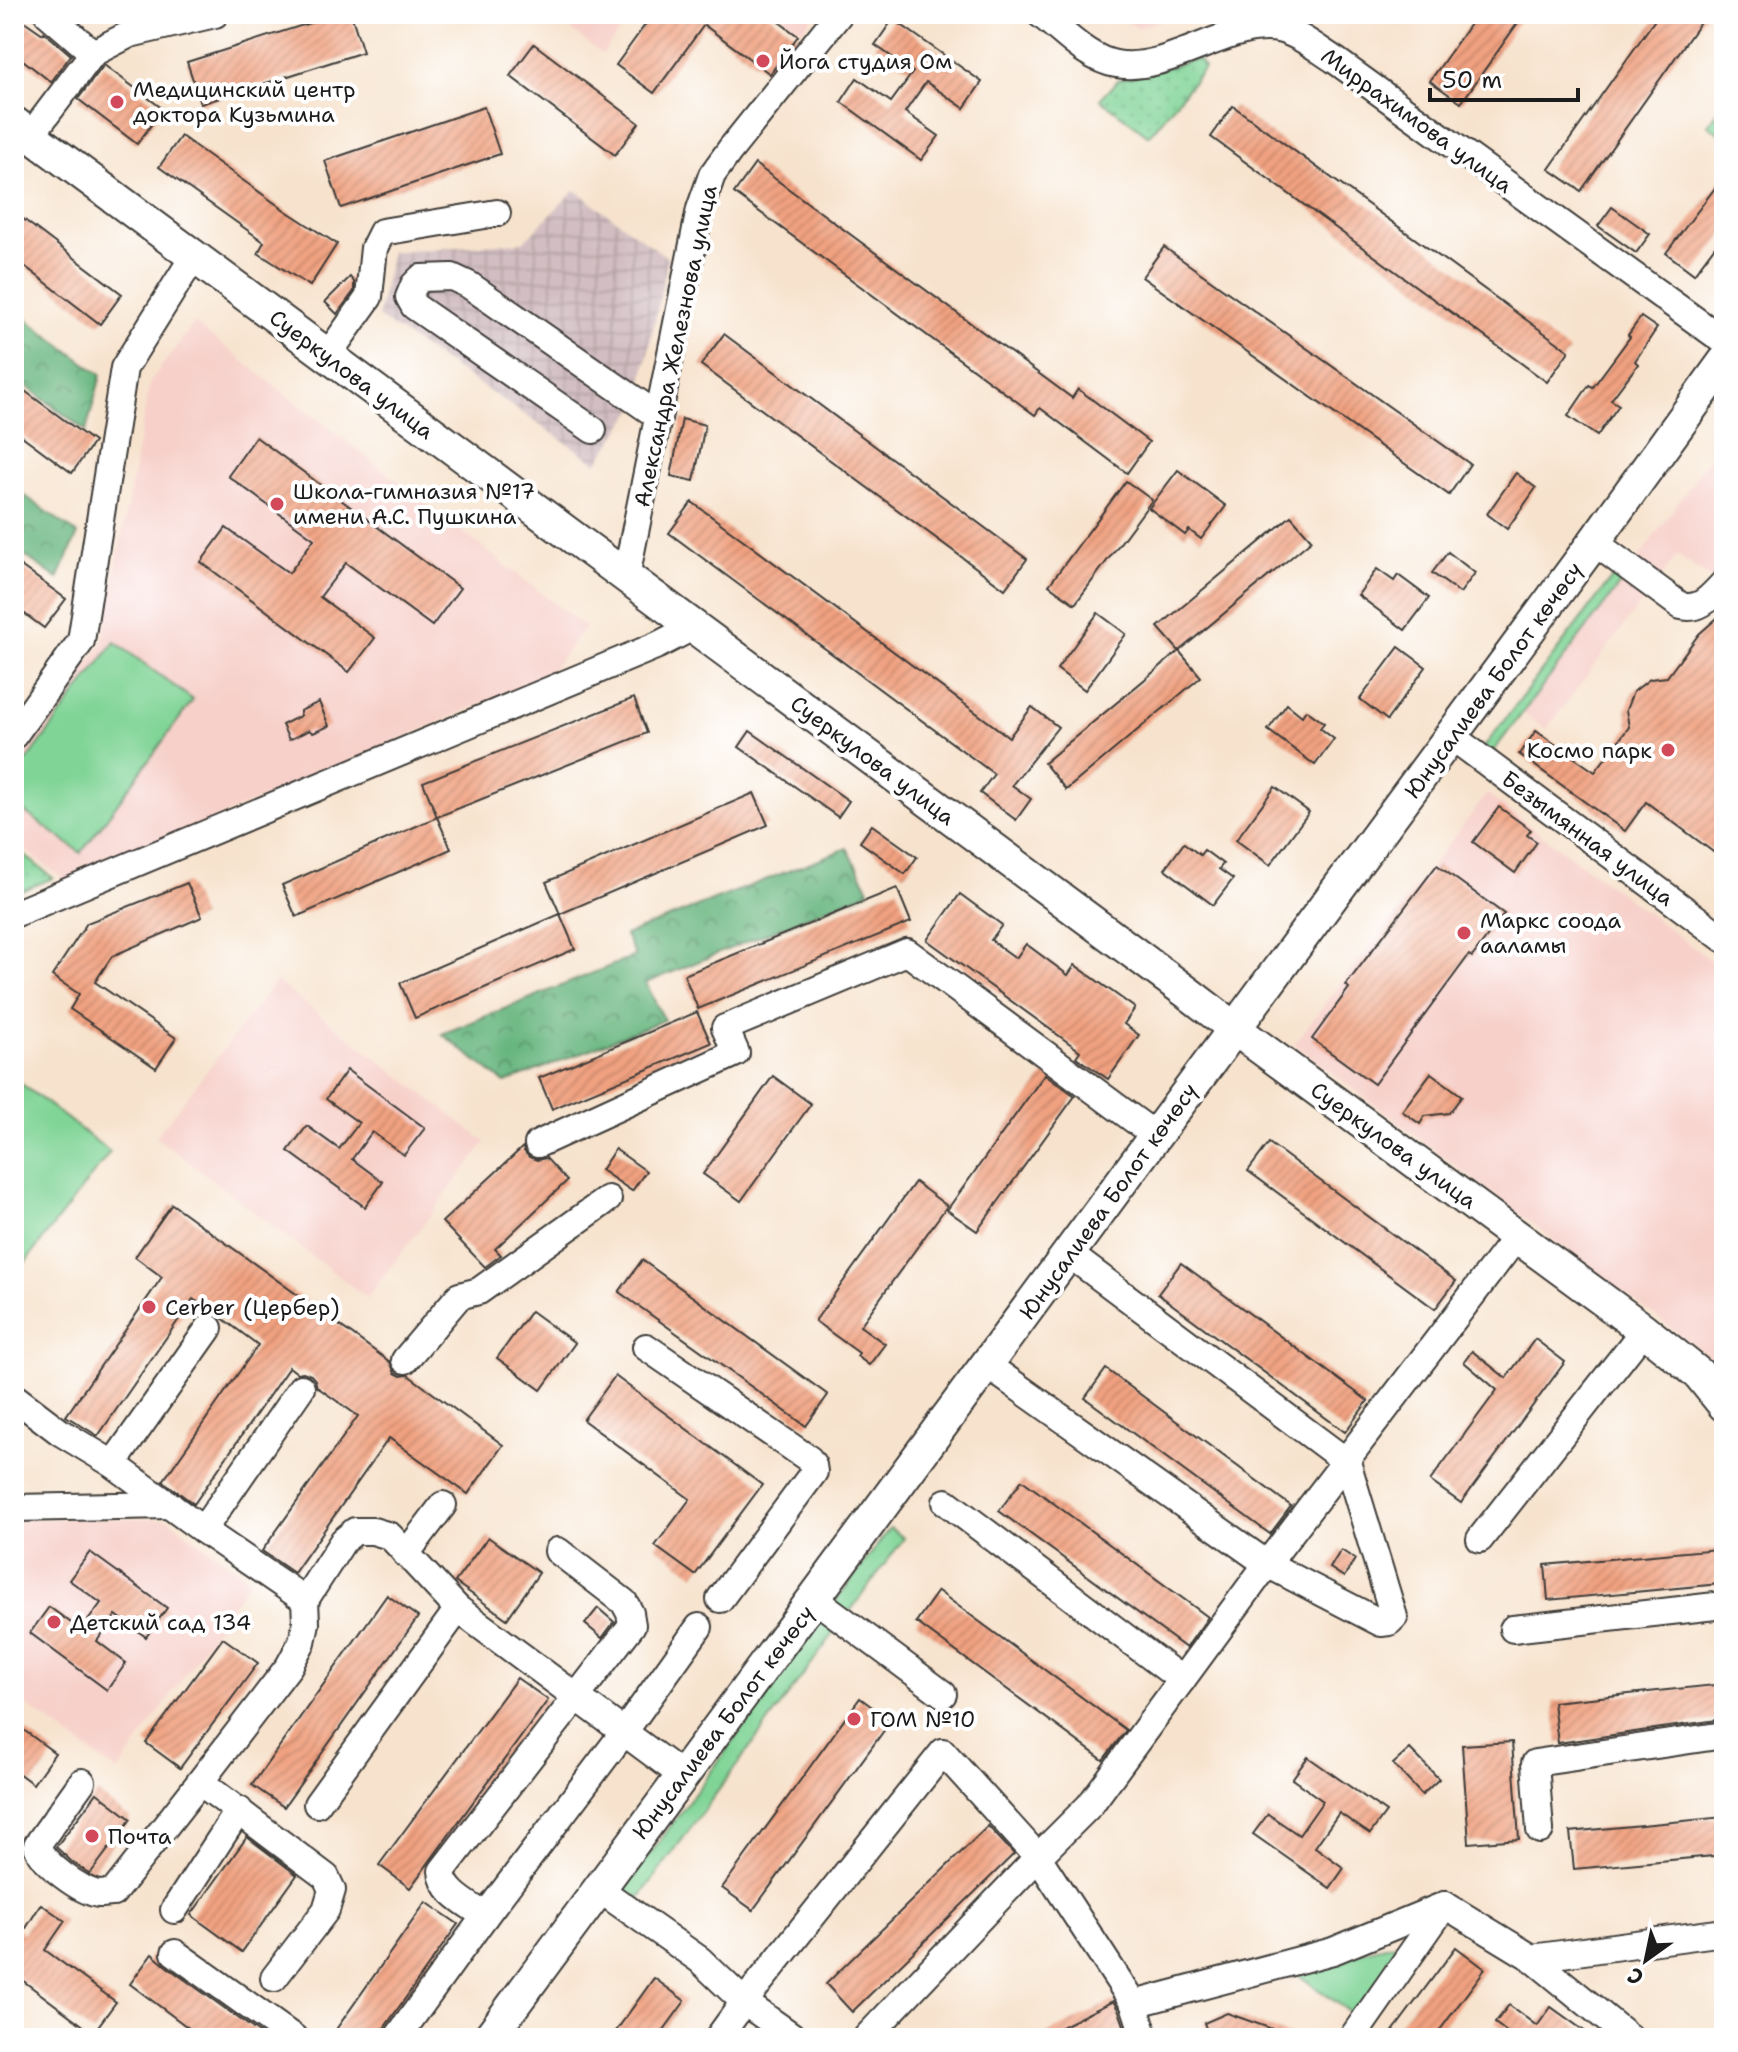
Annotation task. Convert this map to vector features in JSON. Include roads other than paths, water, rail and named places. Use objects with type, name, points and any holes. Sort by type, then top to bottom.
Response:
[{"type":"main road","name":"Суеркулова улица","points":[[22,129],[1644,1330],[1699,1374],[1724,1405]]},
{"type":"main road","name":"Юнусалиева Болот көчөсү","points":[[489,2038],[1724,362]]},
{"type":"street","points":[[48,14],[93,53]]},
{"type":"street","points":[[22,129],[93,53],[130,34],[215,14]]},
{"type":"street","name":"Александра Железнова улица","points":[[626,577],[700,209],[712,175],[839,14]]},
{"type":"street","name":"Миррахимова улица","points":[[1040,14],[1088,52],[1115,64],[1144,65],[1242,32],[1261,19],[1335,60],[1724,341]]},
{"type":"street","points":[[327,356],[369,297],[374,248],[382,232],[497,213]]},
{"type":"street","points":[[14,735],[81,641],[124,368],[194,256]]},
{"type":"street","points":[[593,430],[414,306],[409,297],[414,285],[421,278],[452,277],[469,285],[658,416]]},
{"type":"street","points":[[1594,542],[1681,606],[1692,609],[1702,604],[1724,583]]},
{"type":"street","points":[[14,914],[658,645],[693,627]]},
{"type":"street","name":"Безымянная улица","points":[[1451,736],[1724,939]]},
{"type":"street","points":[[538,1144],[736,1053],[725,1028],[907,952],[1156,1136]]},
{"type":"street","points":[[405,1360],[459,1296],[479,1291],[608,1199]]},
{"type":"street","points":[[866,2038],[1090,1805],[1267,1564],[1517,1236]]},
{"type":"street","points":[[987,1365],[1267,1564],[1381,1623],[1389,1622],[1394,1617],[1347,1462],[1069,1254]]},
{"type":"street","points":[[113,1464],[209,1328]]},
{"type":"street","points":[[1480,1539],[1644,1330]]},
{"type":"street","points":[[646,1347],[809,1459],[813,1465],[814,1472],[720,1599]]},
{"type":"street","points":[[203,1530],[301,1388]]},
{"type":"street","points":[[14,1397],[305,1600]]},
{"type":"street","points":[[946,1502],[1182,1680]]},
{"type":"street","points":[[14,1508],[170,1505]]},
{"type":"street","points":[[406,1554],[443,1505]]},
{"type":"street","points":[[82,1782],[37,1845],[39,1853],[70,1881],[97,1894],[113,1893],[289,1666],[302,1642],[306,1623],[305,1600],[343,1541],[355,1531],[373,1531],[390,1536],[458,1609],[683,1776]]},
{"type":"street","points":[[485,1916],[448,1889],[442,1871],[632,1625],[624,1602],[558,1551]]},
{"type":"street","points":[[815,1599],[943,1694]]},
{"type":"street","points":[[1513,1629],[1724,1605]]},
{"type":"street","points":[[317,1804],[458,1609]]},
{"type":"street","points":[[397,2038],[699,1627]]},
{"type":"street","points":[[1540,1830],[1535,1763],[1724,1735]]},
{"type":"street","points":[[718,2038],[943,1752],[1038,1857],[1134,2004],[1145,2038]]},
{"type":"street","points":[[200,1782],[326,1877],[332,1890],[326,1910],[274,1978]]},
{"type":"street","points":[[174,1910],[239,1810]]},
{"type":"street","points":[[599,1889],[700,1960],[744,2002],[795,2038]]},
{"type":"street","points":[[1134,2004],[1333,1951],[1445,1905]]},
{"type":"street","points":[[1445,1905],[1532,1958],[1630,2038]]},
{"type":"street","points":[[1352,2038],[1445,1905]]},
{"type":"street","points":[[1532,1958],[1724,1932]]},
{"type":"street","points":[[175,1953],[294,2038]]},
{"type":"place","name":"Йога студия Ом","points":[[763,61]]},
{"type":"place","name":"Медицинский центр доктора Кузьмина","points":[[117,102]]},
{"type":"place","name":"Школа-гимназия №17 имени А.С. Пушкина","points":[[277,504]]},
{"type":"place","name":"Космо парк","points":[[1668,750]]},
{"type":"place","name":"Маркс соода ааламы","points":[[1464,933]]},
{"type":"place","name":"Cerber (Цербер)","points":[[149,1307]]},
{"type":"place","name":"Детский сад 134","points":[[54,1622]]},
{"type":"place","name":"ГОМ №10","points":[[854,1719]]},
{"type":"place","name":"Почта","points":[[92,1836]]}]
